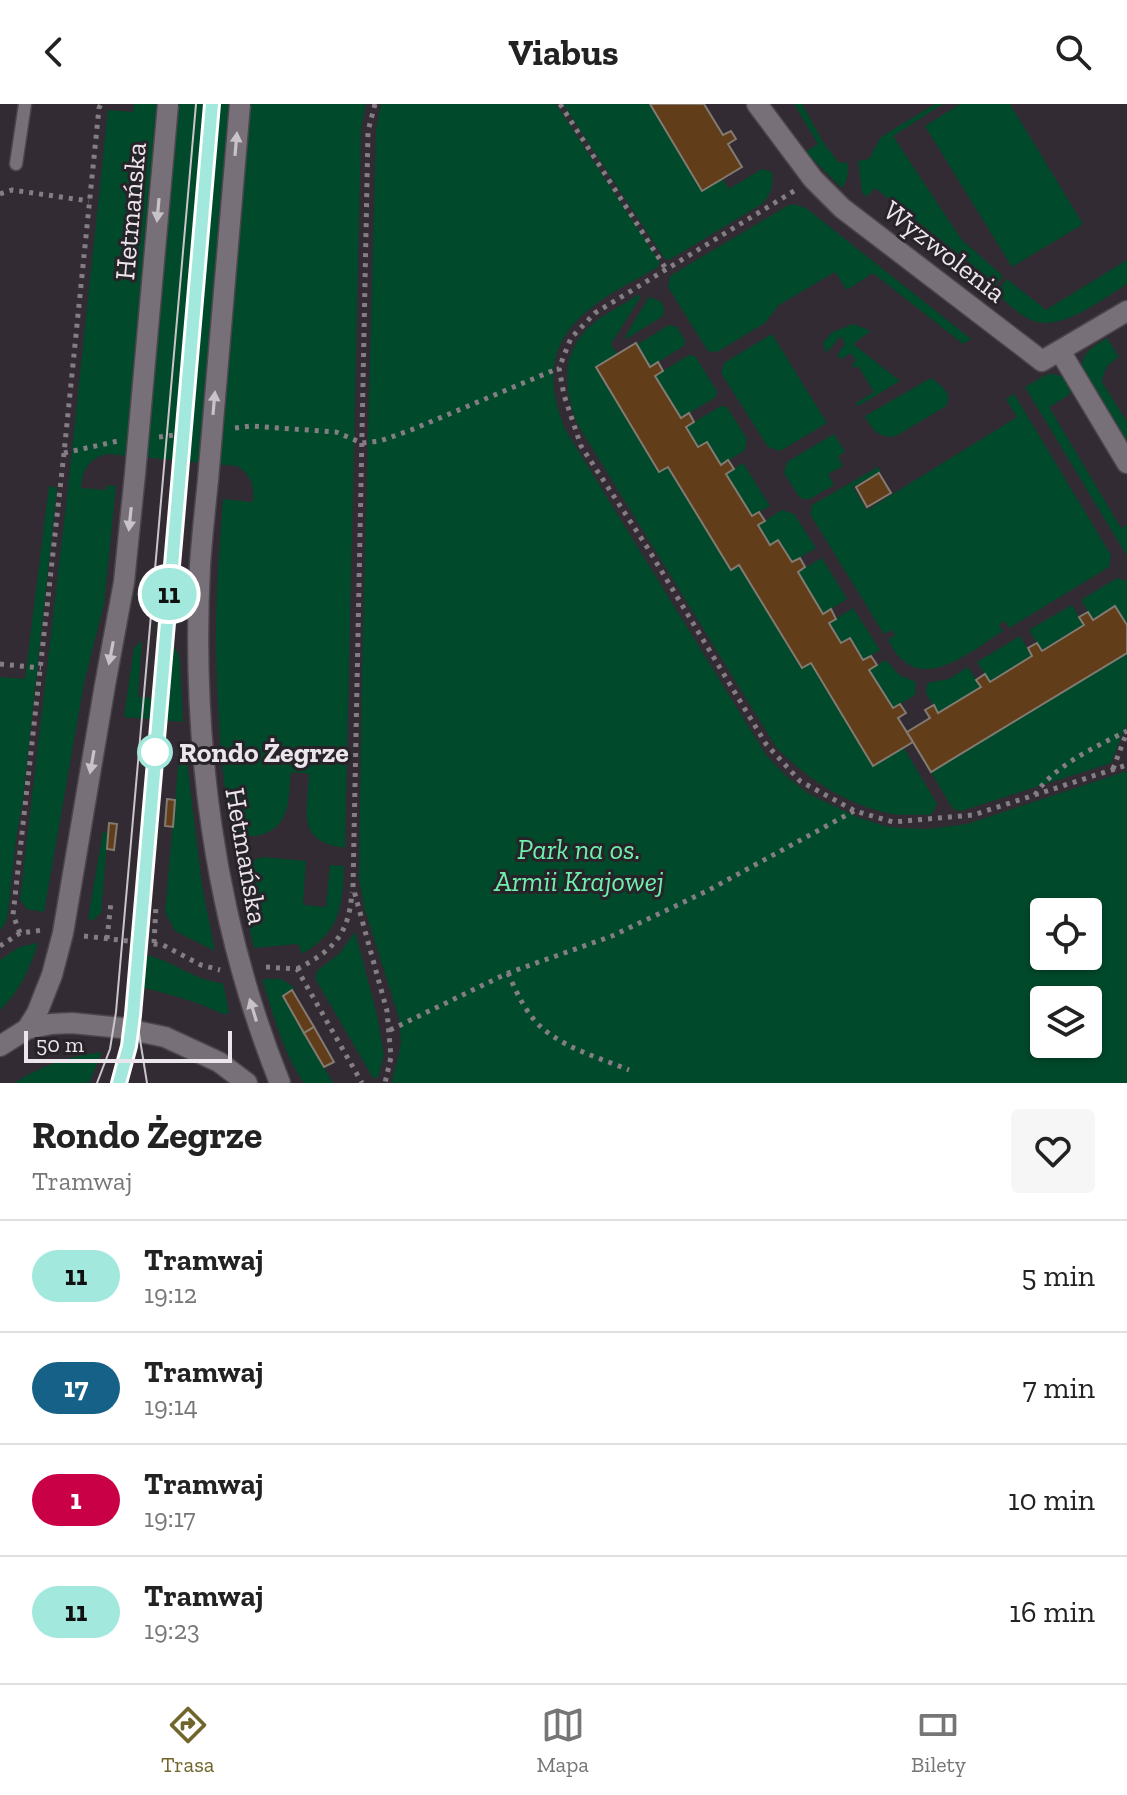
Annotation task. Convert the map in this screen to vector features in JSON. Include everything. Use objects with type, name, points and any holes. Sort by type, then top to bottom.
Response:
[{"type":"street","name":"Hetmańska","points":[[27,1029],[52,975],[63,933],[124,582],[168,104]]},
{"type":"street","name":"Hetmańska","points":[[240,104],[200,565],[201,720],[215,857],[240,970],[280,1083]]},
{"type":"street","name":"Wyzwolenia","points":[[757,104],[813,179],[842,208],[1042,361],[1060,351]]},
{"type":"street","points":[[1127,311],[1060,351],[1127,463]]},
{"type":"street","points":[[0,1046],[27,1029],[51,1024],[122,1028],[165,1037],[219,1062],[247,1083]]},
{"type":"lane","points":[[16,164],[25,104]]},
{"type":"path","points":[[20,933],[13,915],[101,104]]},
{"type":"path","points":[[0,946],[20,933],[40,930],[163,945],[211,968],[240,970],[259,966],[297,969],[322,955],[343,930],[350,914],[353,887],[368,131],[375,104]]},
{"type":"path","points":[[560,104],[666,269]]},
{"type":"path","points":[[813,179],[595,313],[571,338],[559,368],[564,395],[581,446],[647,547],[766,744],[800,781],[855,811],[893,822],[973,815],[1127,765]]},
{"type":"path","points":[[0,194],[12,190],[89,201]]},
{"type":"path","points":[[362,443],[380,441],[411,430],[559,368]]},
{"type":"path","points":[[0,664],[41,668]]},
{"type":"path","points":[[1035,795],[1042,783],[1082,754],[1127,731]]},
{"type":"path","points":[[1113,769],[1127,731]]},
{"type":"path","points":[[389,1030],[508,973],[612,936],[707,891],[855,811]]},
{"type":"path","points":[[353,887],[387,1011],[391,1057],[385,1083]]},
{"type":"path","points":[[107,939],[111,902]]},
{"type":"path","points":[[154,943],[156,906]]},
{"type":"path","points":[[297,969],[362,1083]]},
{"type":"path","points":[[508,973],[521,1002],[545,1031],[572,1047],[629,1070]]},
{"type":"green space","points":[[134,104],[366,104],[361,130],[345,848],[318,839],[311,831],[307,812],[309,774],[291,772],[285,815],[270,831],[262,835],[246,835],[233,826],[228,815],[217,673],[218,566],[223,499],[253,502],[248,477],[237,466],[108,454],[92,461],[85,470],[81,488],[106,490],[107,485],[116,486],[104,604],[84,683],[44,912],[27,909],[20,900],[108,110],[133,112]]},
{"type":"green space","name":"Park na os. Armii Krajowej","points":[[381,104],[556,104],[660,262],[658,267],[590,309],[565,336],[554,365],[553,381],[560,414],[566,431],[766,755],[809,794],[857,817],[899,828],[929,829],[967,824],[1127,771],[1127,1083],[391,1083],[401,1042],[399,1018],[364,907],[359,878],[376,129]]},
{"type":"green space","points":[[563,104],[650,104],[702,191],[722,179],[729,189],[762,169],[772,172],[770,193],[762,204],[669,260],[664,258]]},
{"type":"green space","points":[[794,104],[802,104],[839,163],[847,162],[848,176],[842,188],[805,152],[818,144]]},
{"type":"green space","points":[[935,104],[943,104],[893,136],[961,239],[1003,276],[992,290],[985,285],[989,278],[875,188],[867,197],[862,192],[858,161],[869,159],[881,137]]},
{"type":"green space","points":[[960,104],[1010,104],[1083,224],[1012,267],[925,126]]},
{"type":"green space","points":[[793,204],[806,208],[971,339],[963,344],[873,273],[847,290],[835,272],[779,305],[765,323],[717,352],[708,351],[668,287],[670,276]]},
{"type":"green space","points":[[1127,260],[1127,284],[1081,312],[1055,322],[1031,320],[996,293],[1007,279],[1046,310]]},
{"type":"green space","points":[[638,295],[641,296],[611,344],[617,354],[596,368],[659,472],[668,467],[730,570],[739,565],[801,668],[811,663],[873,766],[904,748],[937,804],[931,815],[892,814],[856,803],[813,779],[776,747],[578,425],[567,381],[571,353],[587,329]]},
{"type":"green space","points":[[649,297],[660,301],[664,307],[663,316],[626,339],[625,337]]},
{"type":"green space","points":[[853,324],[871,331],[853,344],[900,381],[858,406],[856,403],[874,392],[858,366],[854,368],[852,364],[856,361],[851,353],[841,359],[837,355],[845,344],[841,336],[826,353],[823,343],[831,333]]},
{"type":"green space","points":[[669,325],[677,327],[685,341],[684,346],[650,367],[636,343]]},
{"type":"green space","points":[[772,334],[827,423],[780,451],[768,447],[721,373],[724,363]]},
{"type":"green space","points":[[1107,338],[1119,357],[1107,367],[1102,382],[1127,422],[1127,449],[1082,373],[1085,356]]},
{"type":"green space","points":[[689,355],[695,356],[717,391],[716,397],[681,418],[655,376]]},
{"type":"green space","points":[[1048,374],[1062,377],[1072,388],[1069,395],[1049,407],[1121,528],[1127,525],[1127,556],[1025,387]]},
{"type":"green space","points":[[931,378],[947,393],[946,406],[896,436],[881,435],[873,429],[865,416]]},
{"type":"green space","points":[[1014,394],[1111,555],[1109,567],[1009,628],[1005,621],[999,625],[1003,631],[954,662],[927,669],[914,667],[901,658],[888,640],[895,635],[892,630],[884,634],[810,514],[812,505],[878,467],[881,471],[853,487],[867,510],[1017,417],[1006,399]]},
{"type":"green space","points":[[721,406],[727,407],[747,439],[745,450],[721,465],[707,442],[698,447],[686,427]]},
{"type":"green space","points":[[834,434],[845,452],[838,456],[843,466],[828,474],[834,485],[808,500],[800,498],[784,473],[787,462]]},
{"type":"green space","points":[[743,463],[770,506],[752,516],[726,474]]},
{"type":"green space","points":[[49,486],[57,488],[23,800],[8,913],[0,930],[0,677],[25,679]]},
{"type":"green space","points":[[782,510],[794,514],[816,548],[792,562],[778,540],[770,545],[758,525]]},
{"type":"green space","points":[[822,558],[847,599],[823,614],[798,572]]},
{"type":"green space","points":[[1117,578],[1127,581],[1127,625],[1115,606],[1093,620],[1081,600]]},
{"type":"green space","points":[[1072,605],[1084,625],[1042,651],[1029,630]]},
{"type":"green space","points":[[853,608],[880,650],[863,660],[850,638],[841,643],[829,623]]},
{"type":"green space","points":[[1020,636],[1032,656],[990,682],[977,662]]},
{"type":"green space","points":[[142,641],[138,697],[166,699],[171,642],[179,655],[183,722],[124,717],[134,648]]},
{"type":"green space","points":[[1127,653],[1127,723],[1111,763],[961,811],[951,806],[931,772]]},
{"type":"green space","points":[[886,660],[899,675],[916,682],[915,695],[893,708],[869,670]]},
{"type":"green space","points":[[968,667],[981,687],[938,713],[926,693],[927,683],[949,679]]},
{"type":"green space","points":[[180,744],[185,745],[202,886],[215,951],[175,931],[165,912]]},
{"type":"green space","points":[[103,832],[108,833],[101,913],[93,920],[88,919]]},
{"type":"green space","points":[[264,857],[306,861],[303,905],[326,907],[330,865],[344,866],[337,917],[324,937],[302,954],[298,944],[254,948],[239,880],[247,864]]},
{"type":"green space","points":[[355,932],[384,1055],[378,1078],[373,1078],[315,978],[318,970],[339,954]]},
{"type":"green space","points":[[38,943],[24,979],[0,1010],[0,960],[19,947]]},
{"type":"green space","points":[[145,955],[223,983],[229,1012],[223,1014],[143,988]]},
{"type":"green space","points":[[262,979],[281,979],[295,988],[283,996],[333,1083],[304,1083],[284,1046]]},
{"type":"green space","points":[[102,1052],[89,1083],[14,1083],[56,1062]]},
{"type":"building","points":[[650,104],[704,104],[723,135],[731,131],[736,139],[728,144],[742,167],[702,191]]},
{"type":"building","points":[[636,343],[650,367],[658,362],[663,371],[655,376],[681,418],[689,413],[694,422],[686,427],[698,447],[707,442],[721,465],[728,460],[734,469],[726,474],[752,516],[759,512],[765,521],[758,525],[770,545],[778,540],[792,562],[800,558],[805,567],[798,572],[823,614],[831,609],[836,619],[829,623],[841,643],[850,638],[863,660],[871,656],[877,665],[869,670],[893,708],[900,704],[906,713],[898,718],[913,742],[873,766],[811,663],[802,668],[739,565],[731,570],[668,467],[659,472],[596,367]]},
{"type":"building","points":[[879,473],[891,493],[867,507],[856,487]]},
{"type":"building","points":[[1115,606],[1127,625],[1127,653],[931,772],[907,732],[930,718],[925,710],[934,705],[938,713],[981,687],[976,680],[985,674],[990,682],[1032,656],[1028,648],[1037,643],[1042,651],[1084,625],[1079,617],[1088,612],[1093,620]]},
{"type":"building","name":"Rondo Żegrze","points":[[167,799],[175,800],[173,827],[165,826]]},
{"type":"building","name":"Rondo Żegrze","points":[[109,823],[117,824],[114,850],[107,849]]},
{"type":"building","points":[[292,990],[314,1027],[304,1033],[283,996]]},
{"type":"building","points":[[314,1027],[334,1062],[324,1067],[304,1033]]},
{"type":"tram line","points":[[97,1083],[110,1049],[116,1012],[196,104]]},
{"type":"tram line","points":[[119,1083],[133,1015],[212,104]]},
{"type":"tram line","name":"11","points":[[119,1083],[133,1015],[212,104]]},
{"type":"tram line","points":[[138,1027],[147,1083]]},
{"type":"place","name":"Rondo Żegrze","points":[[155,752]]}]
